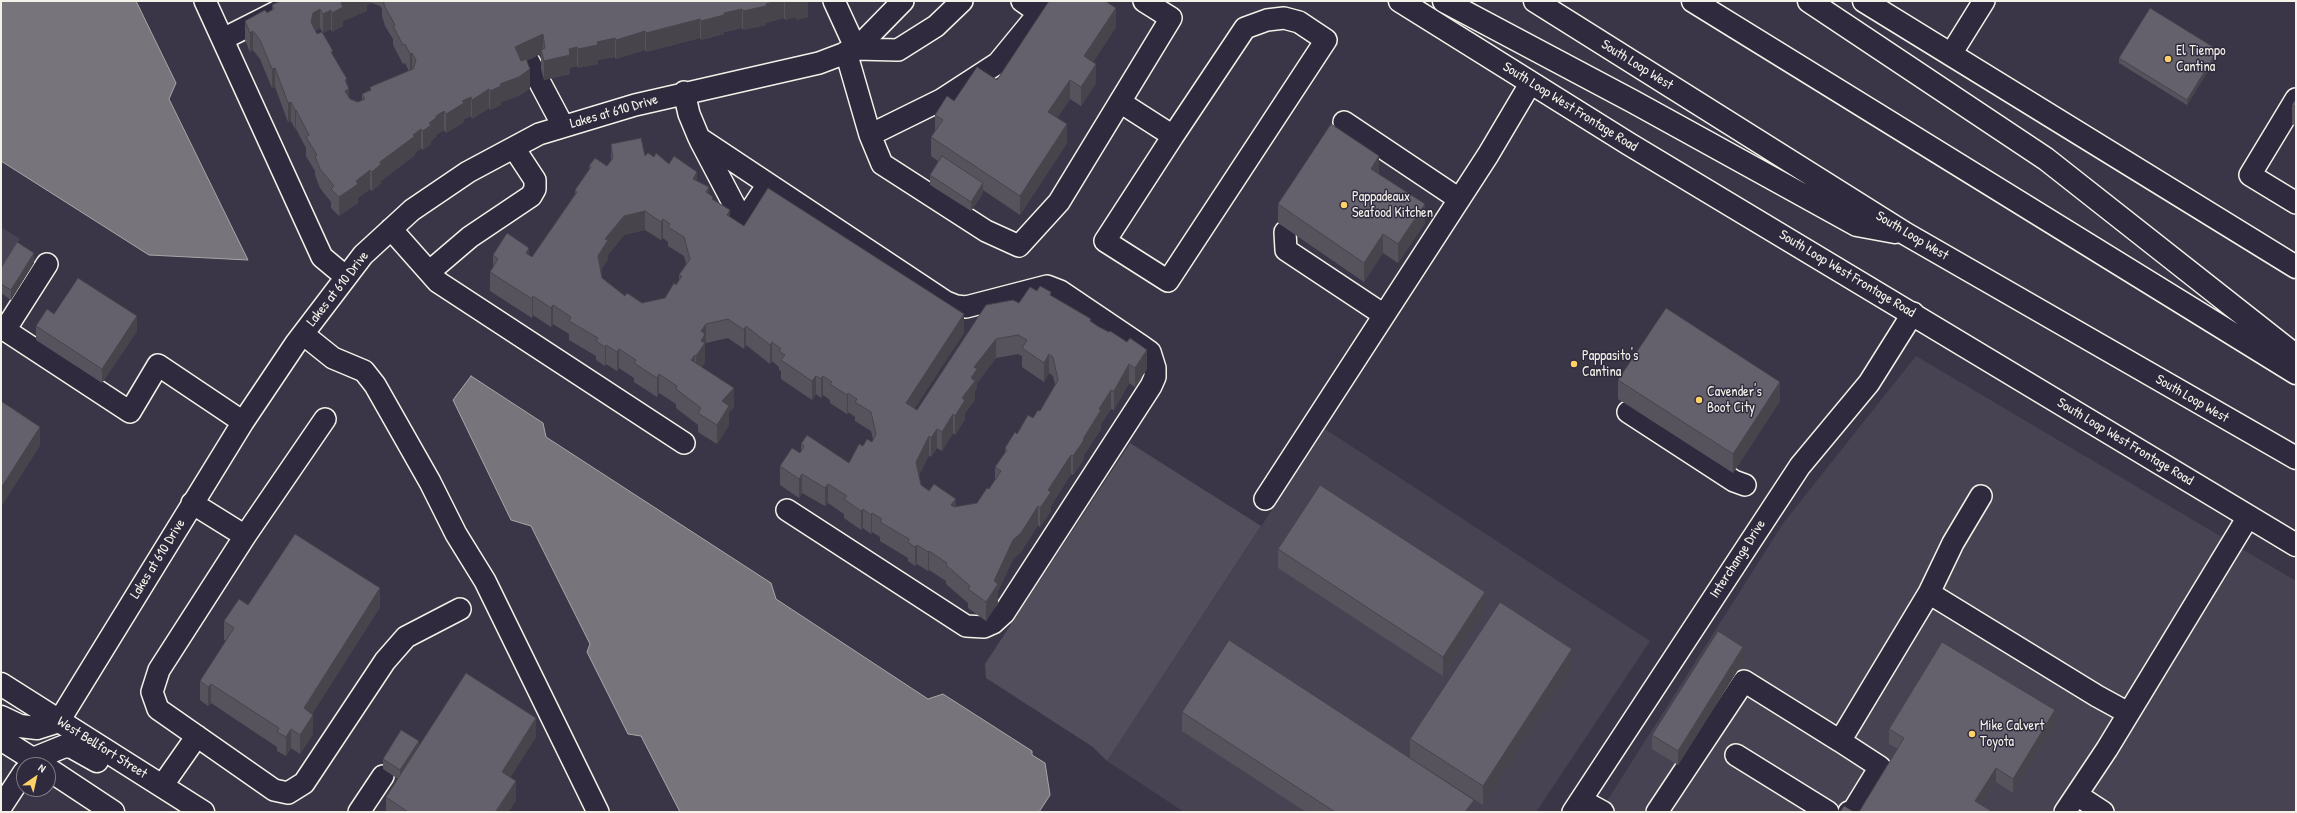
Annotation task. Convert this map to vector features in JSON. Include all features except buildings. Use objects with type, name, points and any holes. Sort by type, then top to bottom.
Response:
[{"type":"main road","name":"South Loop West Frontage Road","points":[[1400,1],[1530,84],[1913,313],[2296,545]]},
{"type":"main road","points":[[1444,1],[1634,102],[1857,225],[1906,234]]},
{"type":"main road","name":"South Loop West","points":[[1535,1],[1906,234],[2296,458]]},
{"type":"main road","points":[[1693,1],[2296,372]]},
{"type":"main road","points":[[1809,1],[2046,159],[2296,356]]},
{"type":"main road","points":[[1864,1],[2296,267]]},
{"type":"main road","name":"West Bellfort Street","points":[[1,684],[202,812]]},
{"type":"main road","points":[[1,717],[20,726],[37,728],[59,721]]},
{"type":"main road","points":[[1,739],[24,757]]},
{"type":"main road","points":[[46,757],[59,746],[72,747],[146,791],[151,792],[162,786]]},
{"type":"main road","points":[[56,780],[99,808]]},
{"type":"street","points":[[205,1],[322,257],[346,277]]},
{"type":"street","points":[[223,40],[298,1]]},
{"type":"street","points":[[834,1],[851,51],[870,134],[882,164],[986,231],[1019,246],[1059,202],[1171,18],[1144,1]]},
{"type":"street","name":"Lakes at 610 Drive","points":[[851,51],[903,1]]},
{"type":"street","points":[[898,50],[931,17],[944,1]]},
{"type":"street","points":[[898,50],[936,26],[962,1]]},
{"type":"street","points":[[870,134],[941,100],[998,63],[1043,7],[1022,1]]},
{"type":"street","points":[[1951,54],[1984,1]]},
{"type":"street","points":[[1284,18],[1299,22],[1326,40],[1168,281],[1105,241],[1173,136],[1245,28],[1267,20],[1284,18]]},
{"type":"street","name":"Lakes at 610 Drive","points":[[59,721],[243,422],[303,334],[363,255],[412,210],[461,176],[539,134],[684,92],[819,63],[851,51],[898,50]]},
{"type":"street","points":[[528,60],[564,126]]},
{"type":"street","points":[[1265,499],[1458,200],[1530,84]]},
{"type":"street","points":[[684,92],[689,114],[699,138],[747,228],[768,184]]},
{"type":"street","points":[[2296,99],[2250,175],[2296,203]]},
{"type":"street","points":[[1120,102],[1173,136]]},
{"type":"street","points":[[1344,122],[1458,200]]},
{"type":"street","points":[[699,138],[946,302],[956,306],[966,307],[1047,286],[1060,291],[1150,352],[1156,368],[1155,377],[1151,386],[1004,613],[993,623],[984,627],[966,626],[787,510]]},
{"type":"street","points":[[430,272],[470,237],[532,196],[535,189],[535,180],[514,148]]},
{"type":"street","points":[[391,229],[438,282],[684,443]]},
{"type":"street","points":[[1285,232],[1286,250],[1384,315]]},
{"type":"street","points":[[47,264],[5,330],[130,412],[158,365],[243,422]]},
{"type":"street","name":"Interchange Drive","points":[[1577,806],[1800,466],[1869,383],[1913,313]]},
{"type":"street","points":[[303,334],[333,358],[364,371],[375,385],[430,482],[456,534],[485,581],[598,812]]},
{"type":"street","points":[[1628,412],[1734,481],[1745,485]]},
{"type":"street","points":[[325,419],[245,536],[159,670],[152,692],[158,709],[274,790],[288,793],[304,783],[385,661],[406,638],[460,609]]},
{"type":"street","points":[[1840,741],[1930,593],[1953,543],[1981,496]]},
{"type":"street","points":[[192,503],[245,536]]},
{"type":"street","points":[[2065,812],[2128,713],[2248,517]]},
{"type":"street","points":[[1930,593],[2097,696],[2128,713]]},
{"type":"street","points":[[1657,812],[1744,681],[1880,767],[1853,812]]},
{"type":"street","points":[[162,786],[197,736]]},
{"type":"street","points":[[1736,755],[1828,812]]},
{"type":"street","points":[[359,812],[383,776]]},
{"type":"street","points":[[1,807],[16,789]]},
{"type":"street","points":[[2077,795],[2103,812]]},
{"type":"street","points":[[1577,806],[1603,812]]},
{"type":"shaded area","points":[[1,1],[136,1],[176,83],[169,99],[248,260],[149,255],[1,161]]},
{"type":"shaded area","points":[[1,227],[20,239],[1,270]]},
{"type":"shaded area","points":[[1916,356],[2296,581],[2296,812],[1600,812],[1784,522]]},
{"type":"shaded area","points":[[471,376],[543,423],[546,437],[771,583],[776,599],[928,699],[943,694],[1032,751],[1032,755],[1045,763],[1050,795],[1039,812],[680,812],[641,736],[628,734],[587,652],[590,644],[531,526],[511,520],[453,400]]},
{"type":"shaded area","points":[[1325,429],[1650,641],[1536,812],[1184,812],[1107,761]]},
{"type":"shaded area","points":[[1130,443],[1261,526],[1107,761],[1093,747],[986,678],[985,664]]},
{"type":"place","name":"El Tiempo Cantina","points":[[2168,59]]},
{"type":"place","name":"Pappadeaux Seafood Kitchen","points":[[1344,205]]},
{"type":"place","name":"Pappasito's Cantina","points":[[1574,364]]},
{"type":"place","name":"Cavender's Boot City","points":[[1699,400]]},
{"type":"place","name":"Mike Calvert Toyota","points":[[1972,734]]}]
